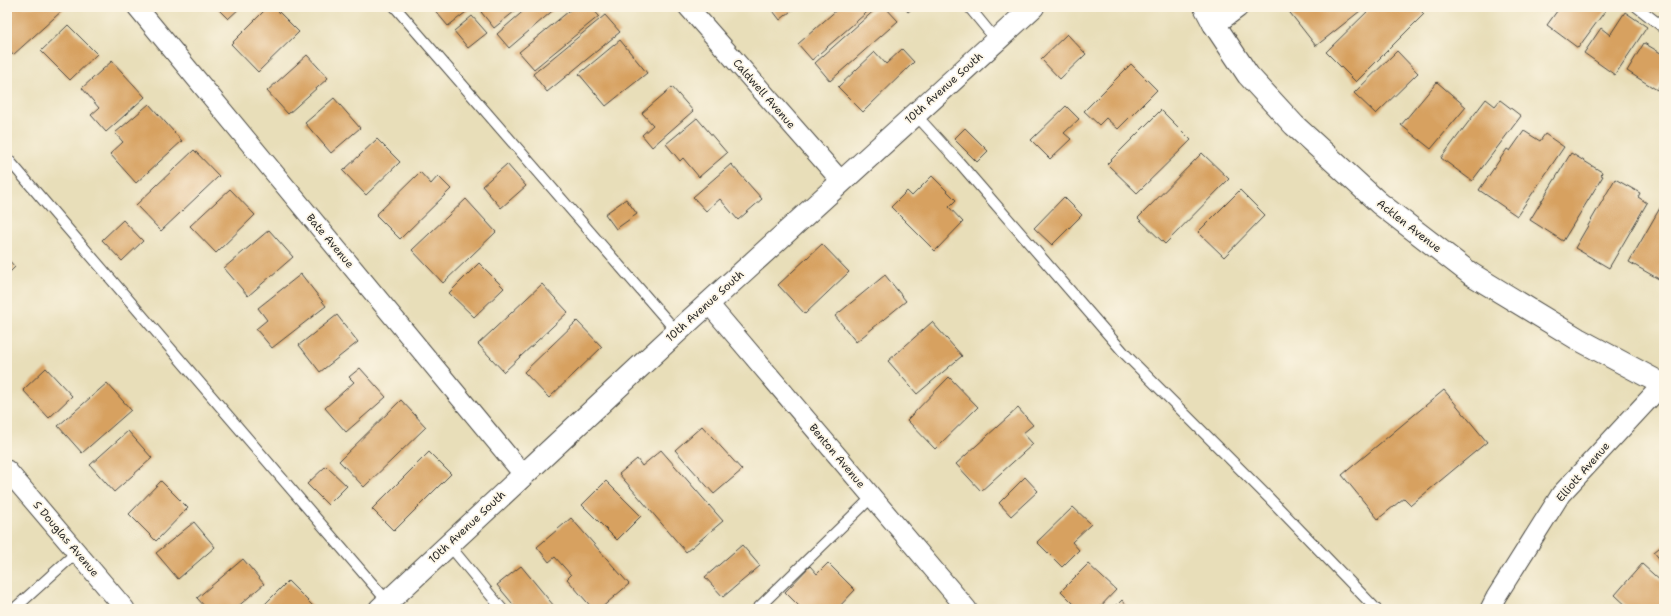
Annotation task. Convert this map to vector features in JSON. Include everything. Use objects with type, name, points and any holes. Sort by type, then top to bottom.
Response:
[{"type":"street","name":"Bate Avenue","points":[[137,7],[523,474]]},
{"type":"street","name":"Caldwell Avenue","points":[[688,7],[841,182]]},
{"type":"street","name":"10th Avenue South","points":[[384,605],[676,332],[1033,7]]},
{"type":"street","points":[[1210,16],[1237,7]]},
{"type":"street","name":"Acklen Avenue","points":[[1210,16],[1248,75],[1294,124],[1379,203],[1471,274],[1578,339],[1663,384]]},
{"type":"street","name":"Benton Avenue","points":[[708,303],[967,609]]},
{"type":"street","name":"Elliott Avenue","points":[[1490,609],[1561,494],[1663,384]]},
{"type":"street","name":"S Douglas Avenue","points":[[7,470],[125,609]]},
{"type":"lane","points":[[395,7],[676,332]]},
{"type":"lane","points":[[969,7],[996,40]]},
{"type":"lane","points":[[1636,7],[1664,28]]},
{"type":"lane","points":[[915,114],[958,161],[1125,354],[1269,498],[1376,609]]},
{"type":"lane","points":[[7,158],[384,605]]},
{"type":"lane","points":[[757,609],[872,497]]},
{"type":"lane","points":[[449,545],[502,609]]},
{"type":"lane","points":[[14,609],[77,552]]},
{"type":"building","points":[[7,7],[62,7],[64,9],[13,55],[7,48],[7,22],[11,18],[7,13]]},
{"type":"building","points":[[216,7],[241,7],[228,19]]},
{"type":"building","points":[[268,7],[274,7],[299,32],[258,72],[231,44]]},
{"type":"building","points":[[432,7],[469,7],[470,9],[448,26]]},
{"type":"building","points":[[487,7],[520,7],[494,28],[481,12]]},
{"type":"building","points":[[528,7],[557,7],[509,48],[497,34]]},
{"type":"building","points":[[574,7],[591,7],[599,16],[534,69],[519,52]]},
{"type":"building","points":[[770,7],[796,7],[780,20]]},
{"type":"building","points":[[840,7],[873,7],[812,60],[798,44]]},
{"type":"building","points":[[878,7],[885,7],[898,21],[830,81],[815,63]]},
{"type":"building","points":[[903,7],[914,7],[908,12]]},
{"type":"building","points":[[1290,7],[1358,7],[1360,11],[1316,46],[1287,9]]},
{"type":"building","points":[[1372,7],[1417,7],[1424,14],[1356,82],[1326,52]]},
{"type":"building","points":[[1560,7],[1608,7],[1578,48],[1547,25]]},
{"type":"building","points":[[1625,12],[1647,27],[1615,75],[1584,53],[1601,28],[1610,35]]},
{"type":"building","points":[[605,15],[620,32],[547,92],[533,74]]},
{"type":"building","points":[[472,16],[487,33],[468,48],[454,31]]},
{"type":"building","points":[[68,25],[97,54],[70,80],[41,51]]},
{"type":"building","points":[[1067,34],[1086,54],[1060,79],[1041,59]]},
{"type":"building","points":[[620,40],[647,73],[606,106],[579,74]]},
{"type":"building","points":[[1644,43],[1664,55],[1664,78],[1657,90],[1627,71]]},
{"type":"building","points":[[902,49],[914,62],[863,112],[838,87],[875,52],[886,64]]},
{"type":"building","points":[[1397,51],[1418,73],[1376,114],[1354,93]]},
{"type":"building","points":[[307,55],[328,78],[288,114],[267,91]]},
{"type":"building","points":[[112,61],[145,97],[106,132],[91,115],[99,108],[82,88]]},
{"type":"building","points":[[1131,64],[1157,90],[1118,129],[1106,118],[1099,125],[1084,111]]},
{"type":"building","points":[[1437,82],[1466,107],[1431,149],[1401,125]]},
{"type":"building","points":[[672,87],[693,111],[652,147],[642,135],[653,125],[642,113]]},
{"type":"building","points":[[334,98],[360,128],[331,153],[305,123]]},
{"type":"building","points":[[1486,99],[1495,106],[1500,100],[1521,116],[1472,181],[1441,158]]},
{"type":"building","points":[[149,104],[182,141],[136,183],[110,154],[123,142],[115,133]]},
{"type":"building","points":[[1066,106],[1079,119],[1064,133],[1071,139],[1050,159],[1031,140]]},
{"type":"building","points":[[1161,110],[1191,140],[1137,193],[1107,164]]},
{"type":"building","points":[[697,118],[727,153],[699,177],[683,158],[680,161],[666,144]]},
{"type":"building","points":[[965,128],[988,151],[977,162],[954,139]]},
{"type":"building","points":[[1524,131],[1540,141],[1545,134],[1564,147],[1517,216],[1479,190],[1507,149],[1510,151]]},
{"type":"building","points":[[377,139],[400,162],[366,195],[343,171]]},
{"type":"building","points":[[194,150],[219,176],[161,231],[136,205]]},
{"type":"building","points":[[1202,153],[1229,179],[1165,244],[1138,218]]},
{"type":"building","points":[[1571,153],[1602,172],[1601,175],[1603,176],[1563,241],[1530,220]]},
{"type":"building","points":[[507,164],[526,186],[501,208],[482,186]]},
{"type":"building","points":[[731,164],[762,199],[738,220],[720,199],[706,211],[693,197]]},
{"type":"building","points":[[420,172],[431,184],[438,176],[451,189],[400,239],[376,215]]},
{"type":"building","points":[[932,176],[956,200],[949,207],[963,222],[935,251],[891,207],[907,191],[912,196]]},
{"type":"building","points":[[1615,179],[1640,193],[1638,197],[1647,203],[1609,268],[1575,248]]},
{"type":"building","points":[[230,189],[255,215],[216,253],[190,226]]},
{"type":"building","points":[[1240,190],[1265,215],[1224,257],[1198,232]]},
{"type":"building","points":[[1064,197],[1082,215],[1052,245],[1034,228]]},
{"type":"building","points":[[466,199],[496,232],[443,283],[412,250]]},
{"type":"building","points":[[626,199],[637,214],[616,229],[605,214]]},
{"type":"building","points":[[1664,201],[1664,282],[1629,262]]},
{"type":"building","points":[[123,220],[143,241],[122,261],[102,240]]},
{"type":"building","points":[[269,230],[293,257],[248,296],[224,268]]},
{"type":"building","points":[[822,244],[849,272],[805,314],[778,285]]},
{"type":"building","points":[[7,258],[15,267],[7,275]]},
{"type":"building","points":[[479,263],[504,288],[474,317],[449,293]]},
{"type":"building","points":[[301,274],[326,306],[272,348],[256,329],[267,320],[258,308]]},
{"type":"building","points":[[885,275],[906,301],[856,342],[835,316]]},
{"type":"building","points":[[542,284],[568,312],[504,372],[478,344]]},
{"type":"building","points":[[337,315],[358,342],[320,372],[299,345]]},
{"type":"building","points":[[577,321],[602,347],[549,398],[524,372]]},
{"type":"building","points":[[932,322],[962,356],[917,394],[888,361]]},
{"type":"building","points":[[46,368],[72,396],[49,418],[23,390]]},
{"type":"building","points":[[360,368],[386,397],[346,432],[325,408],[354,382],[349,377]]},
{"type":"building","points":[[949,377],[978,407],[935,449],[907,420]]},
{"type":"building","points":[[107,383],[131,410],[82,453],[58,426]]},
{"type":"building","points":[[1444,390],[1487,442],[1411,505],[1404,498],[1378,519],[1342,475]]},
{"type":"building","points":[[401,400],[426,427],[364,487],[339,461]]},
{"type":"building","points":[[1018,408],[1033,425],[1023,433],[1033,444],[981,491],[956,464]]},
{"type":"building","points":[[702,426],[742,470],[714,494],[675,450]]},
{"type":"building","points":[[128,431],[152,458],[114,492],[90,465]]},
{"type":"building","points":[[661,450],[723,521],[686,552],[619,474],[637,459],[642,466]]},
{"type":"building","points":[[429,452],[451,474],[394,531],[372,509]]},
{"type":"building","points":[[326,466],[347,486],[328,505],[307,484]]},
{"type":"building","points":[[1025,477],[1038,491],[1011,516],[999,503]]},
{"type":"building","points":[[161,481],[188,508],[156,541],[129,514]]},
{"type":"building","points":[[606,481],[641,516],[617,540],[582,505]]},
{"type":"building","points":[[1073,507],[1091,524],[1072,542],[1079,550],[1062,567],[1037,542]]},
{"type":"building","points":[[571,518],[629,584],[600,609],[593,609],[567,579],[571,575],[555,557],[549,562],[537,547]]},
{"type":"building","points":[[194,522],[215,547],[178,579],[156,553]]},
{"type":"building","points":[[1664,544],[1664,565],[1654,552]]},
{"type":"building","points":[[742,545],[760,566],[723,597],[705,577]]},
{"type":"building","points":[[243,559],[264,584],[235,609],[207,609],[197,598]]},
{"type":"building","points":[[828,563],[855,590],[837,609],[802,609],[785,592],[810,566],[817,574]]},
{"type":"building","points":[[1088,564],[1116,590],[1098,609],[1079,609],[1061,591]]},
{"type":"building","points":[[1642,564],[1664,584],[1664,609],[1630,609],[1615,595]]},
{"type":"building","points":[[521,566],[554,606],[550,609],[517,609],[497,585]]},
{"type":"building","points":[[288,581],[316,609],[260,609]]},
{"type":"building","points":[[1122,600],[1130,609],[1113,609]]}]
